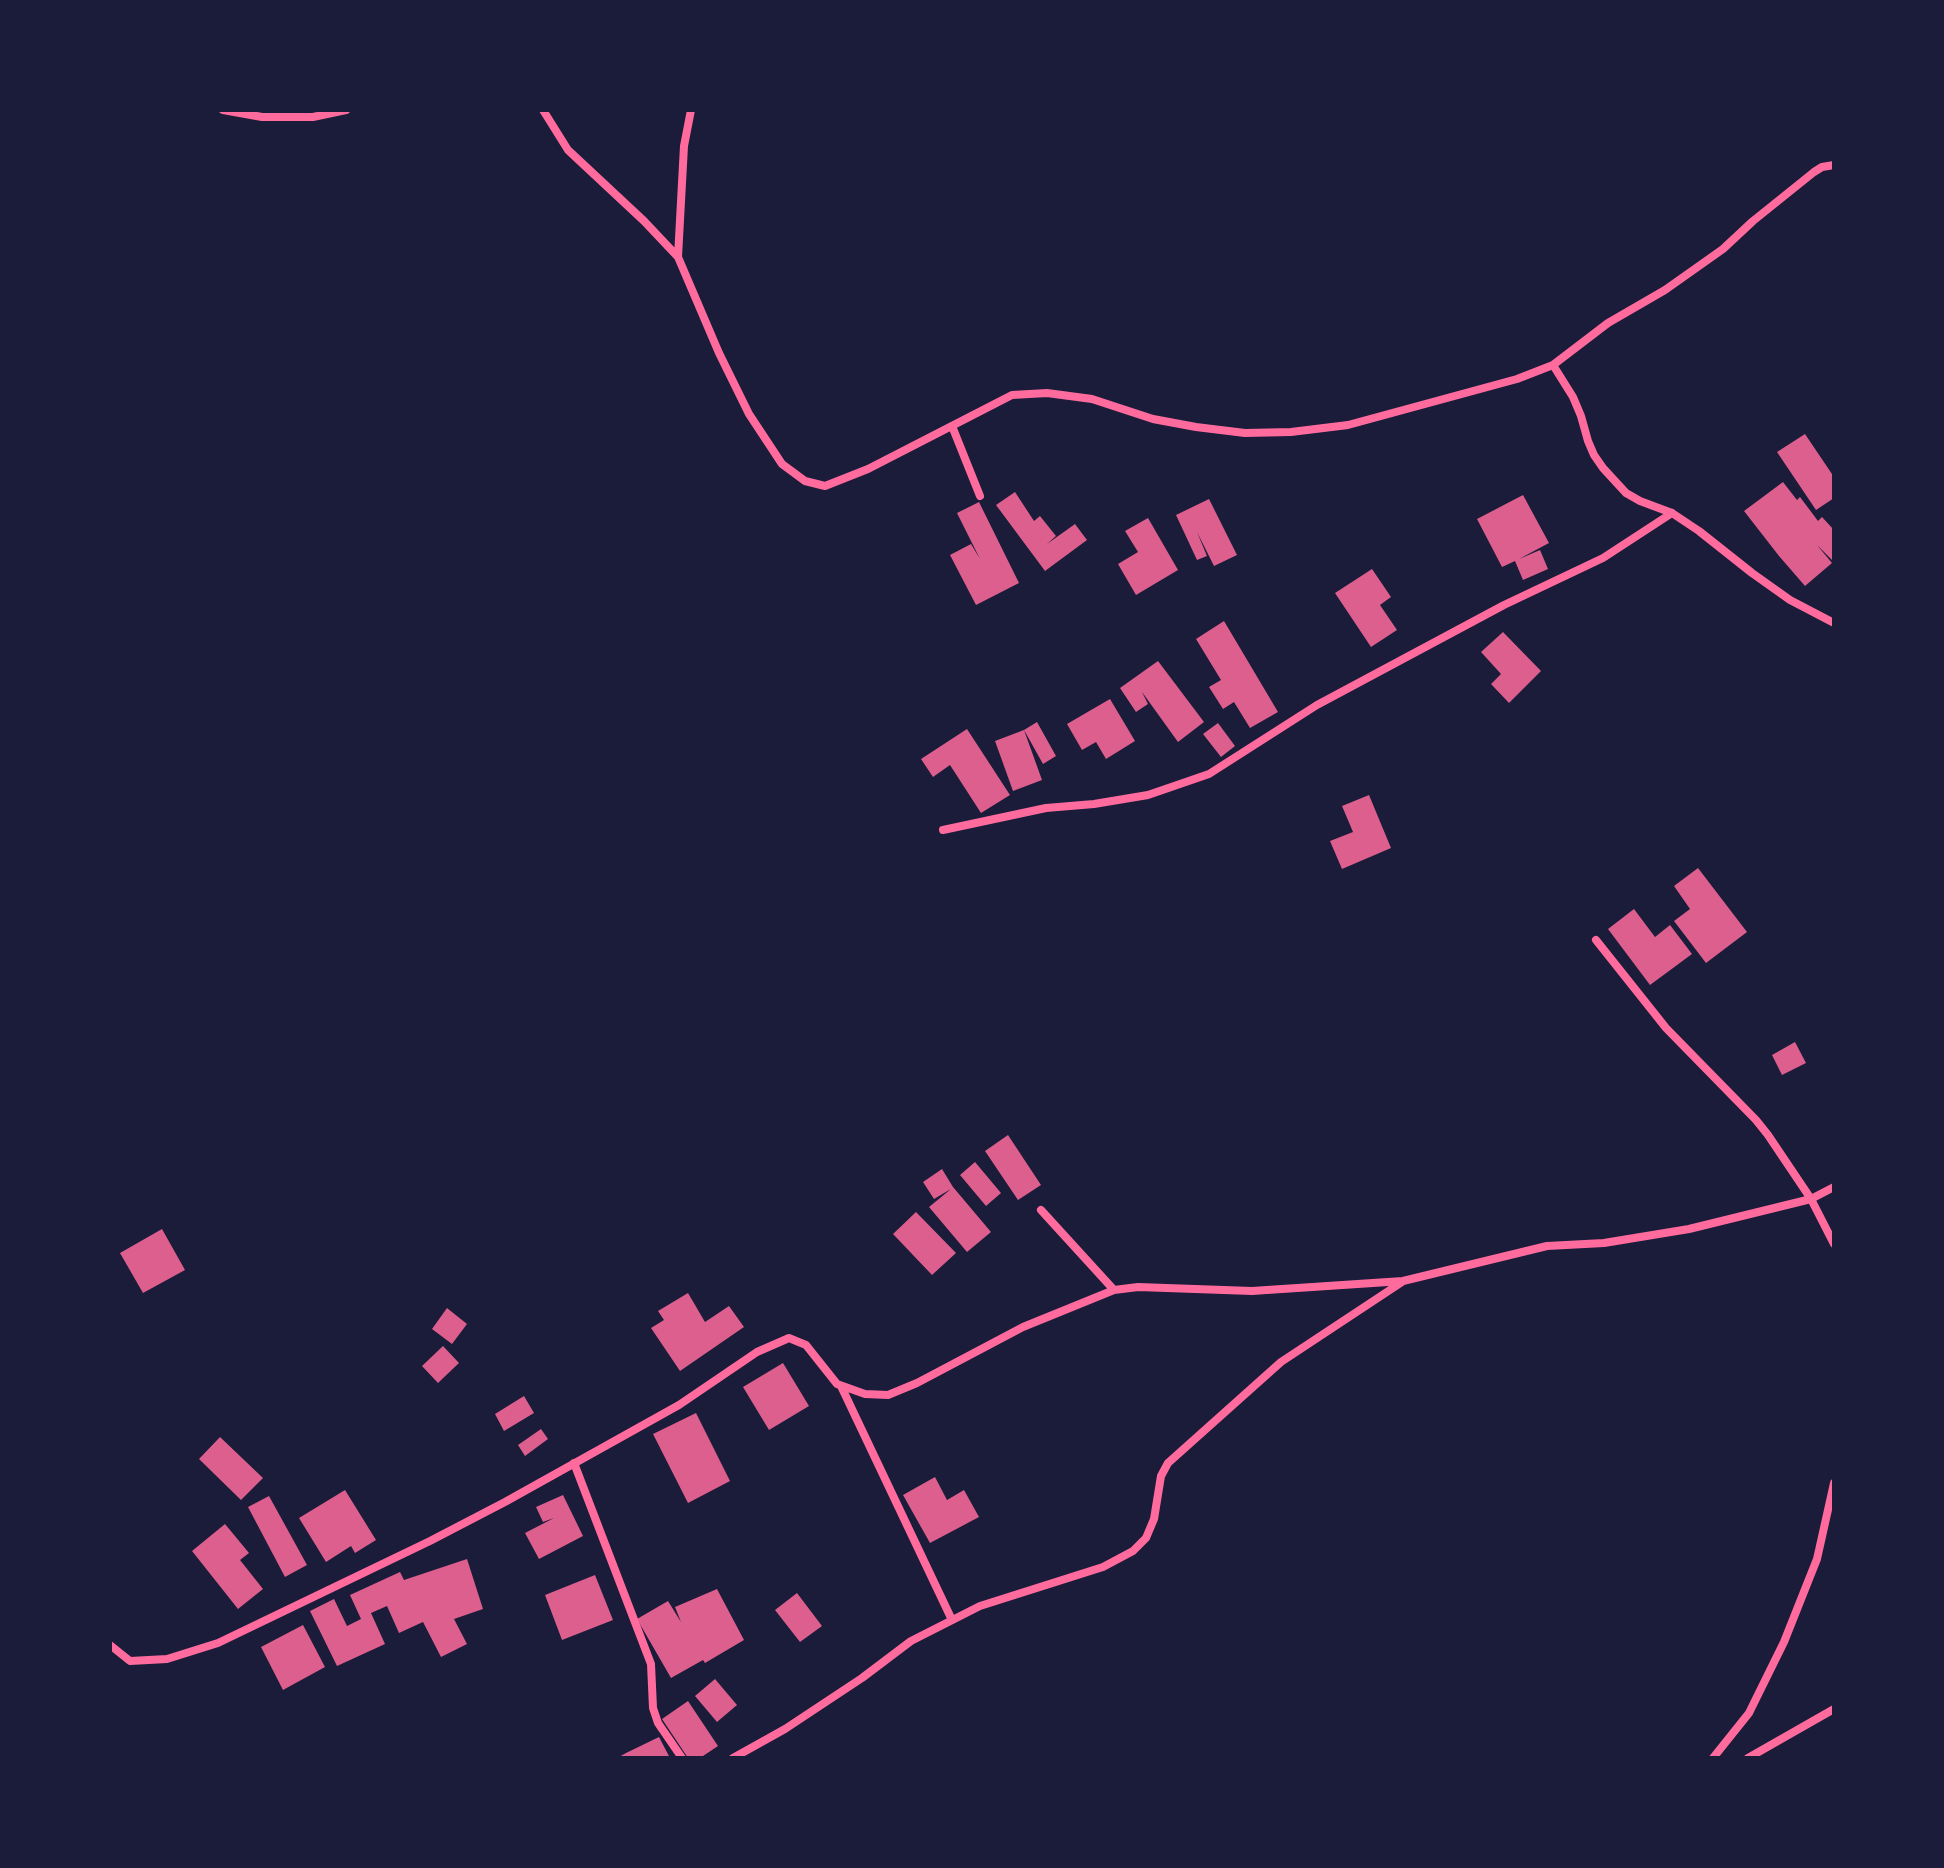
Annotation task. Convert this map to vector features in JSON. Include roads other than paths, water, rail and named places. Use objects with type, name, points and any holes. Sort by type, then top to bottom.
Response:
[{"type":"street","points":[[223,110],[262,117],[313,117],[346,110]]},
{"type":"street","points":[[543,110],[568,150],[678,257],[749,414],[782,464],[805,481],[825,486],[868,469],[1012,395],[1047,393],[1092,399],[1153,419],[1245,433],[1291,432],[1348,425],[1481,390],[1553,365],[1608,323],[1665,290],[1723,249],[1814,172],[1834,165]]},
{"type":"street","points":[[678,257],[684,146],[691,110]]},
{"type":"street","points":[[1553,365],[1573,397],[1588,441],[1603,468],[1626,493],[1672,513],[1790,600],[1834,623]]},
{"type":"street","points":[[952,426],[980,496]]},
{"type":"street","points":[[943,830],[1046,808],[1148,795],[1209,774],[1317,705],[1504,605],[1603,558],[1672,513]]},
{"type":"street","points":[[1596,940],[1666,1028],[1756,1120],[1811,1199],[1834,1244]]},
{"type":"street","points":[[110,1645],[130,1661],[167,1659],[218,1643],[505,1502],[679,1405],[757,1352],[789,1338],[806,1345],[837,1384],[865,1394],[888,1395],[1023,1327],[1114,1290],[1138,1287],[1252,1291],[1403,1281],[1547,1246],[1604,1243],[1689,1229],[1811,1199],[1834,1187]]},
{"type":"street","points":[[1041,1210],[1114,1290]]},
{"type":"street","points":[[733,1758],[785,1729],[911,1641],[980,1606],[1103,1567],[1133,1551],[1146,1538],[1154,1519],[1161,1476],[1168,1463],[1281,1362],[1403,1281]]},
{"type":"street","points":[[841,1385],[952,1620]]},
{"type":"street","points":[[574,1463],[651,1664],[653,1708],[658,1723],[682,1758]]},
{"type":"street","points":[[1713,1758],[1749,1713],[1784,1642],[1817,1559],[1834,1483]]},
{"type":"street","points":[[1748,1758],[1834,1709]]}]
